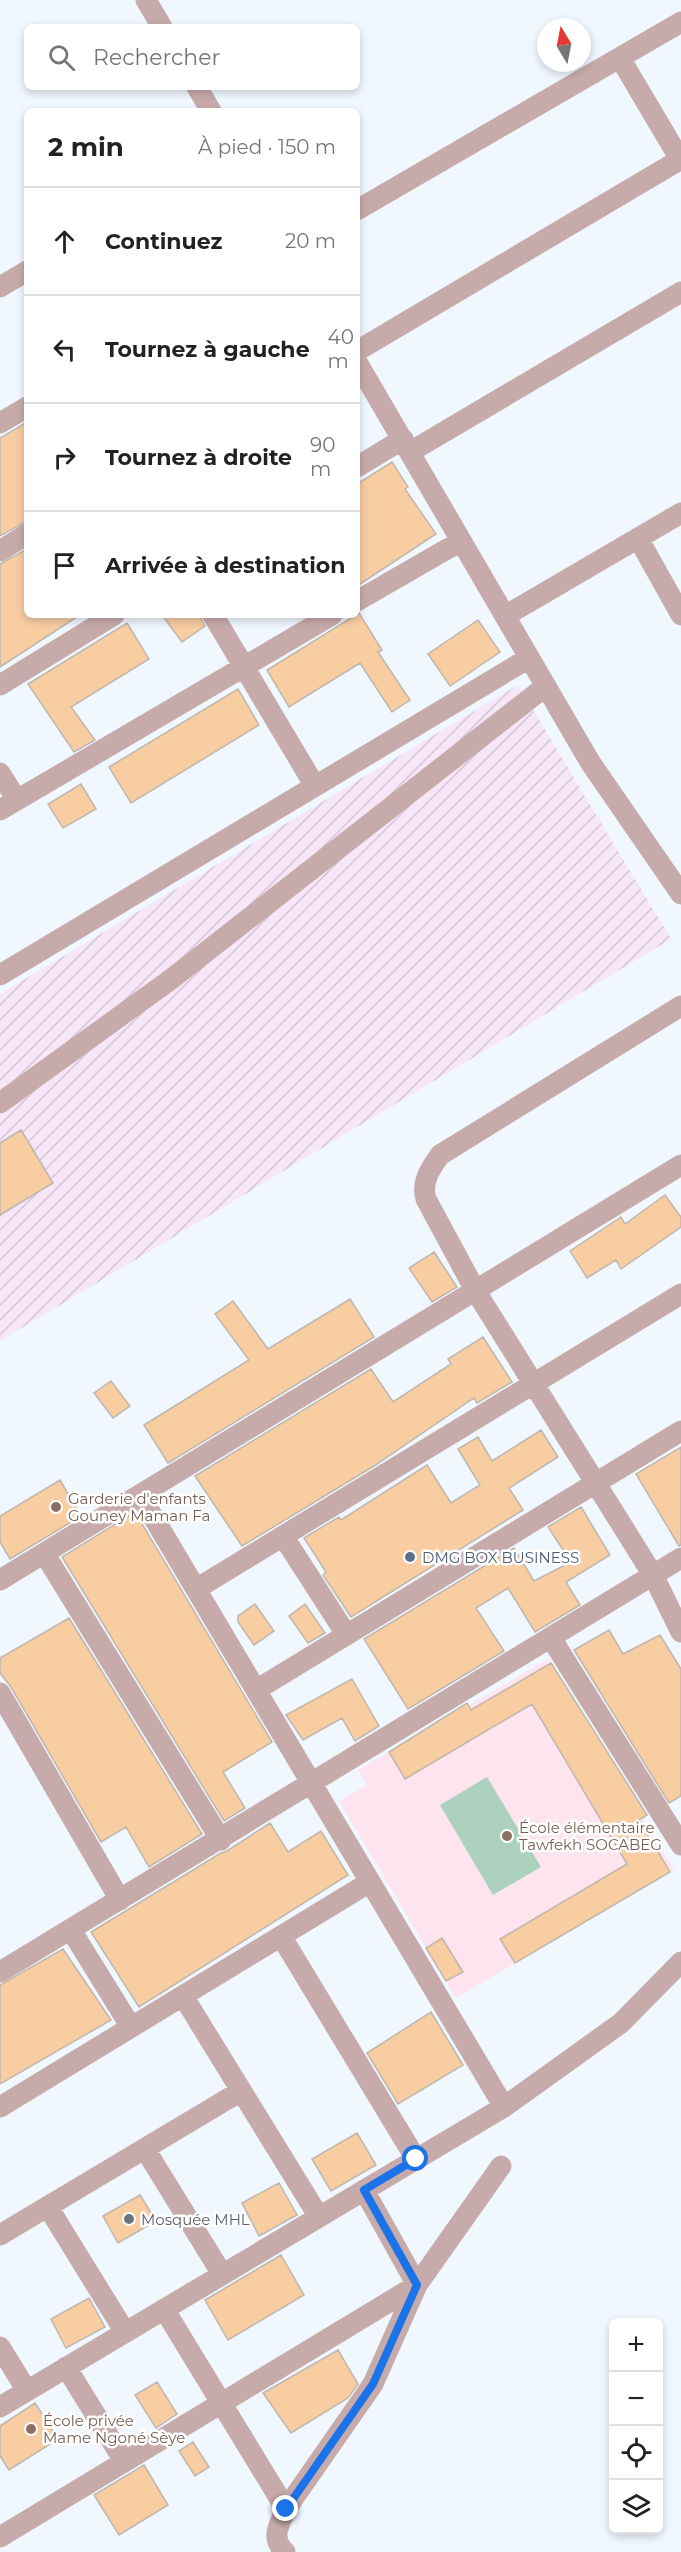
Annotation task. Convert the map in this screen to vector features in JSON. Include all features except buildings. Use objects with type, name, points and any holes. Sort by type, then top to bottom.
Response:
[{"type":"street","points":[[146,0],[160,24]]},
{"type":"street","points":[[360,208],[681,22]]},
{"type":"street","points":[[360,349],[681,160],[620,58]]},
{"type":"street","points":[[199,90],[209,108]]},
{"type":"street","points":[[0,287],[24,273]]},
{"type":"street","points":[[360,466],[406,446],[681,292]]},
{"type":"street","points":[[360,367],[590,762],[681,894]]},
{"type":"street","points":[[0,423],[24,409]]},
{"type":"street","points":[[505,616],[681,513]]},
{"type":"street","points":[[0,551],[24,536]]},
{"type":"street","points":[[638,538],[681,615]]},
{"type":"street","points":[[360,598],[462,541]]},
{"type":"street","points":[[0,685],[109,618]]},
{"type":"street","points":[[215,618],[315,786]]},
{"type":"street","points":[[0,773],[8,805],[243,665],[327,618]]},
{"type":"street","points":[[0,975],[529,658]]},
{"type":"street","points":[[0,1103],[170,980],[546,686]]},
{"type":"street","points":[[681,1006],[440,1155],[429,1170],[423,1188],[426,1199],[475,1290],[652,1575],[681,1632]]},
{"type":"street","points":[[0,1580],[681,1165]]},
{"type":"street","points":[[196,1589],[681,1294]]},
{"type":"street","points":[[255,1690],[681,1431]]},
{"type":"street","points":[[140,1495],[504,2107]]},
{"type":"street","points":[[283,1536],[346,1634]]},
{"type":"street","points":[[44,1553],[221,1839]]},
{"type":"street","points":[[0,1972],[312,1785],[681,1558]]},
{"type":"street","points":[[551,1638],[681,1845]]},
{"type":"street","points":[[0,1692],[120,1900]]},
{"type":"street","points":[[0,2107],[370,1882]]},
{"type":"street","points":[[71,1930],[131,2027]]},
{"type":"street","points":[[281,1936],[416,2159]]},
{"type":"street","points":[[0,2407],[504,2107],[621,2023],[680,1964]]},
{"type":"street","points":[[183,1996],[319,2217]]},
{"type":"street","points":[[0,2235],[241,2091]]},
{"type":"street","points":[[145,2149],[222,2274]]},
{"type":"street","points":[[279,2550],[276,2532],[286,2509],[373,2384],[417,2285],[501,2166]]},
{"type":"street","points":[[364,2190],[417,2285]]},
{"type":"street","points":[[48,2206],[125,2332]]},
{"type":"street","points":[[0,2537],[417,2285]]},
{"type":"street","points":[[164,2309],[286,2509]]},
{"type":"street","points":[[0,2347],[27,2391]]},
{"type":"street","points":[[66,2367],[124,2462]]},
{"type":"shaded area","points":[[518,685],[671,939],[0,1341],[0,994]]},
{"type":"shaded area","name":"École élémentaire Tawfekh SOCABEG","points":[[548,1659],[674,1870],[456,1998],[339,1801],[367,1785],[358,1770]]},
{"type":"green space","points":[[487,1777],[541,1867],[493,1895],[440,1805]]},
{"type":"place","name":"Garderie d'enfants Gouney Maman Fa","points":[[56,1507]]},
{"type":"place","name":"DMG BOX BUSINESS","points":[[410,1557]]},
{"type":"place","name":"École élémentaire Tawfekh SOCABEG","points":[[507,1836]]},
{"type":"place","name":"Mosquée MHL","points":[[129,2219]]},
{"type":"place","name":"École privée Mame Ngoné Sèye","points":[[31,2429]]},
{"type":"route","points":[[286,2509],[373,2384],[417,2285],[364,2190],[416,2159]]}]
